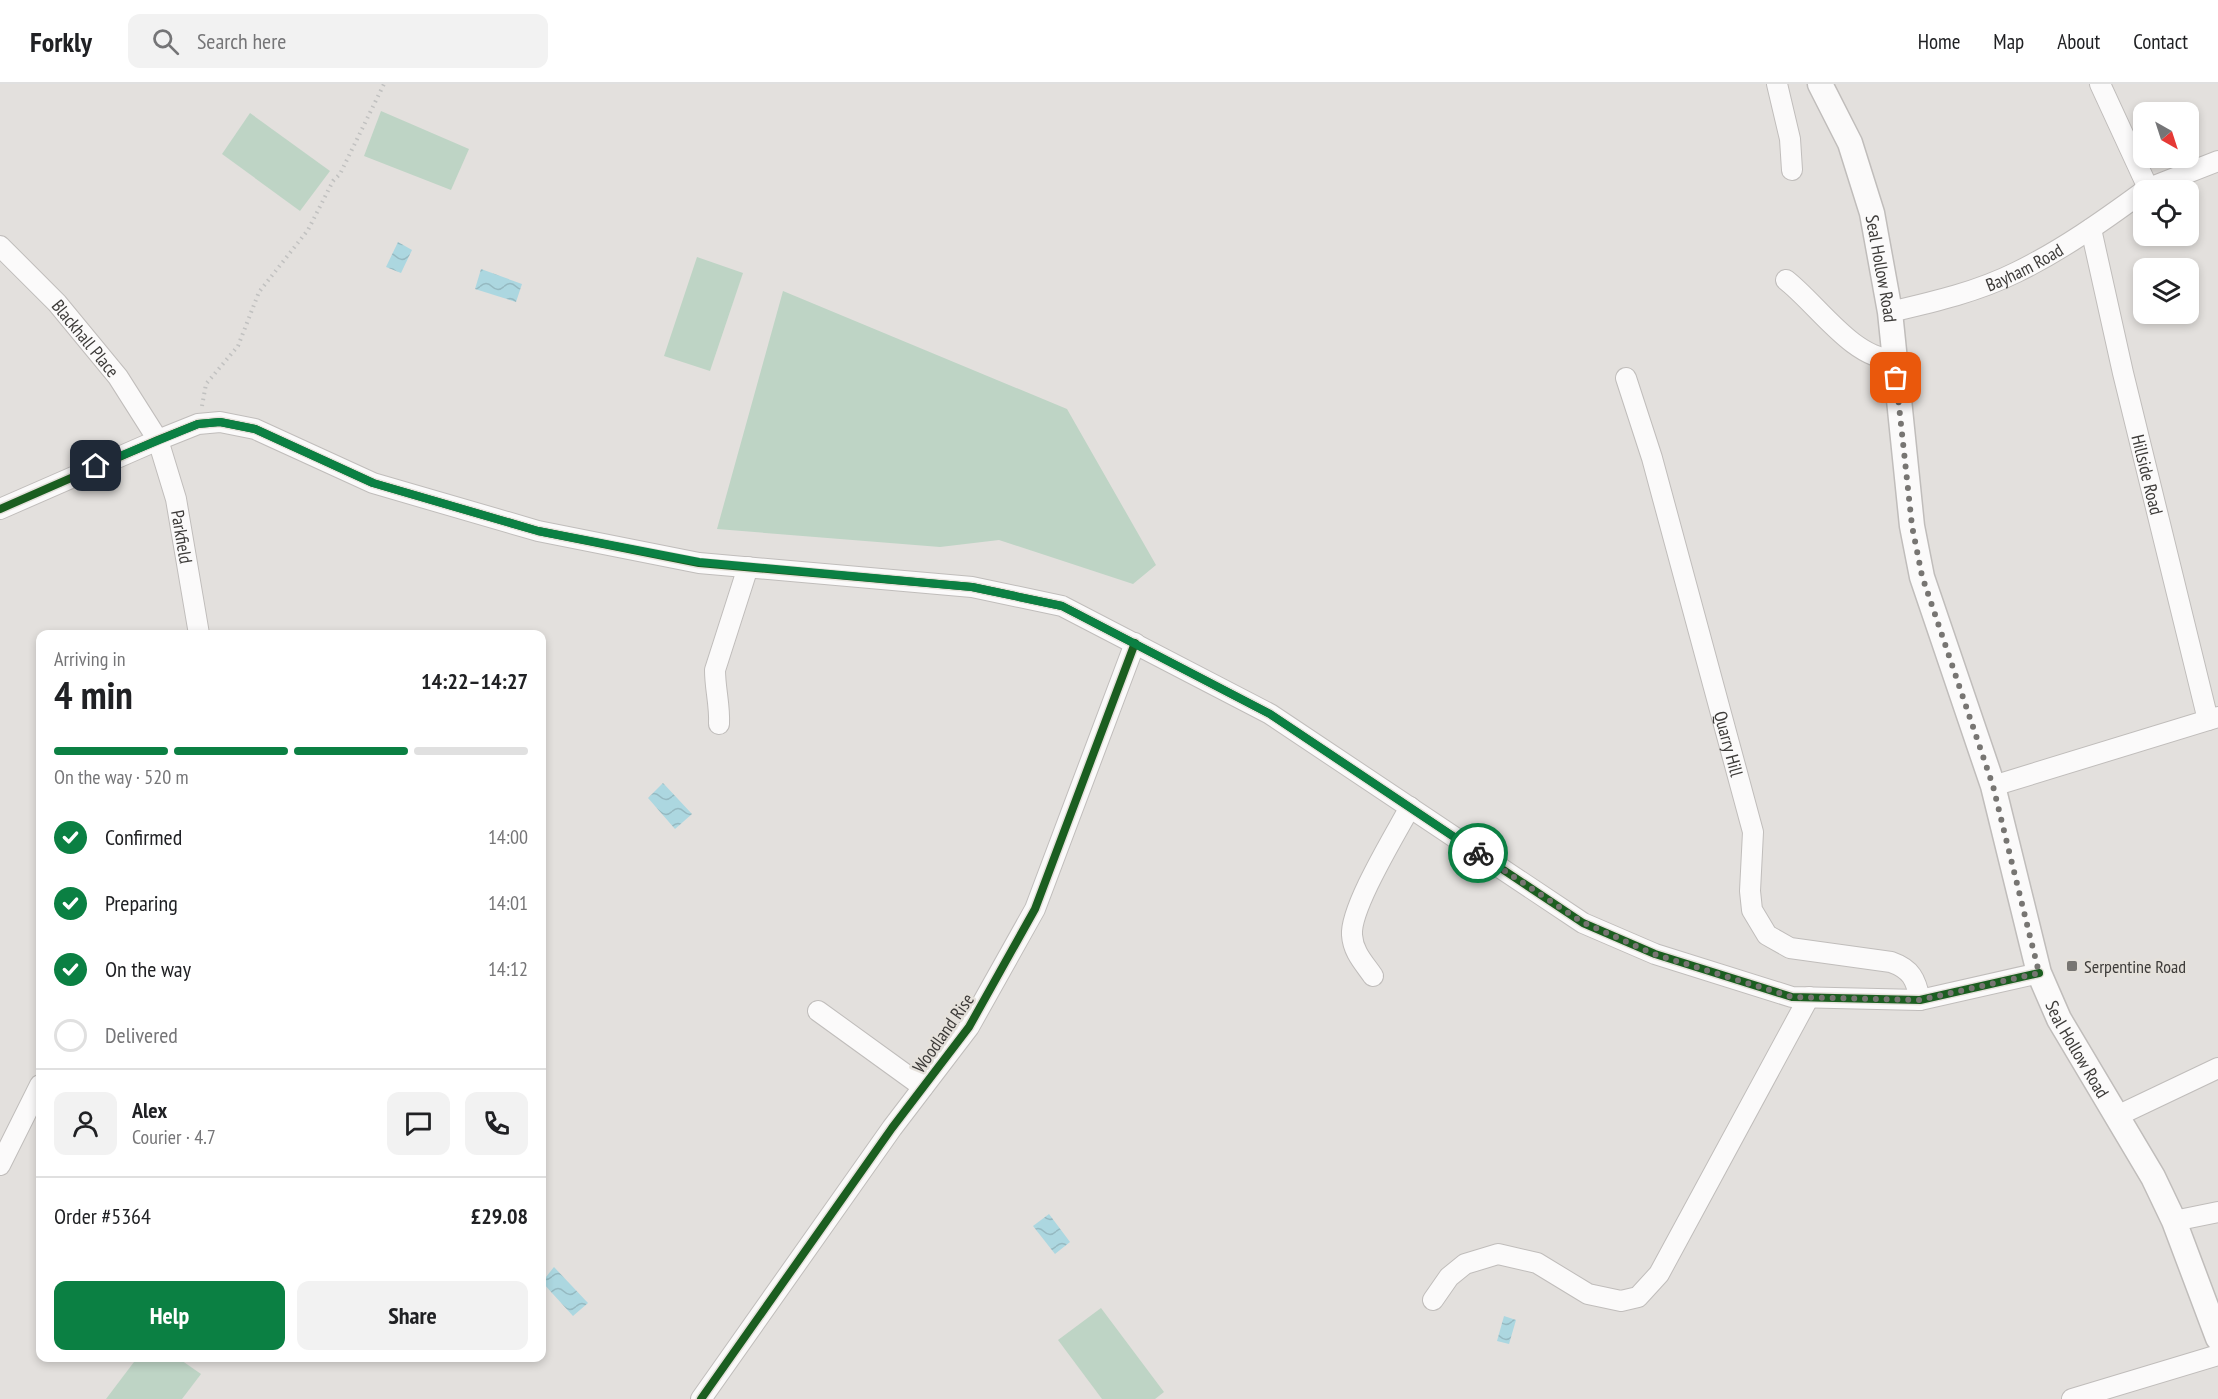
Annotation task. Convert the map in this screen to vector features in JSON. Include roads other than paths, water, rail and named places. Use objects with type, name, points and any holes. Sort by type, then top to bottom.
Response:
[{"type":"main road","name":"Seal Hollow Road","points":[[1820,84],[1850,143],[1865,186],[1890,312],[1893,359],[1912,526],[1922,576],[1993,786],[2039,973],[2059,1019],[2153,1177],[2174,1221],[2218,1338]]},
{"type":"street","points":[[1777,84],[1790,139],[1792,170]]},
{"type":"street","points":[[2100,84],[2141,180]]},
{"type":"street","name":"Bayham Road","points":[[2170,180],[2218,161]]},
{"type":"street","name":"Bayham Road","points":[[1890,312],[1948,298],[2007,277],[2091,230],[2133,199]]},
{"type":"street","name":"Hillside Road","points":[[2091,230],[2123,373],[2213,718]]},
{"type":"street","name":"Blackhall Place","points":[[0,246],[57,303],[118,377],[158,440]]},
{"type":"street","points":[[1786,280],[1806,296],[1845,338],[1863,351],[1893,359]]},
{"type":"street","name":"Quarry Hill","points":[[1626,378],[1652,458],[1754,832],[1750,891],[1752,910],[1767,935],[1790,948],[1891,962],[1905,967],[1917,985],[1920,1000]]},
{"type":"street","points":[[0,509],[198,424],[220,422],[255,429],[373,483],[538,531],[699,562],[972,587],[1062,606],[1270,714],[1582,922],[1654,954],[1792,997],[1920,1000],[2039,973]]},
{"type":"street","name":"Parkfield","points":[[158,440],[176,499],[198,630]]},
{"type":"street","points":[[719,724],[720,707],[715,688],[715,670],[748,567]]},
{"type":"street","name":"Woodland Rise","points":[[701,1399],[923,1087],[969,1027],[1035,909],[1135,643]]},
{"type":"street","points":[[1993,786],[2213,718]]},
{"type":"street","points":[[1373,976],[1355,951],[1352,933],[1357,908],[1410,807]]},
{"type":"street","points":[[1433,1300],[1449,1277],[1465,1264],[1498,1254],[1537,1263],[1588,1294],[1622,1301],[1638,1297],[1659,1274],[1809,997]]},
{"type":"street","points":[[818,1011],[923,1087]]},
{"type":"street","points":[[2116,1116],[2218,1068]]},
{"type":"street","points":[[0,1165],[36,1093]]},
{"type":"street","points":[[2174,1221],[2218,1212]]},
{"type":"street","points":[[2072,1399],[2218,1355]]},
{"type":"water","points":[[398,242],[412,250],[401,273],[386,267]]},
{"type":"water","points":[[481,269],[522,284],[516,302],[475,289]]},
{"type":"water","points":[[663,783],[692,814],[675,829],[648,798]]},
{"type":"water","points":[[1049,1214],[1070,1242],[1055,1254],[1033,1226]]},
{"type":"water","points":[[554,1267],[588,1303],[573,1316],[546,1286],[546,1277]]},
{"type":"water","points":[[1504,1316],[1516,1320],[1509,1344],[1497,1341]]},
{"type":"place","name":"Serpentine Road","points":[[2072,966]]}]
